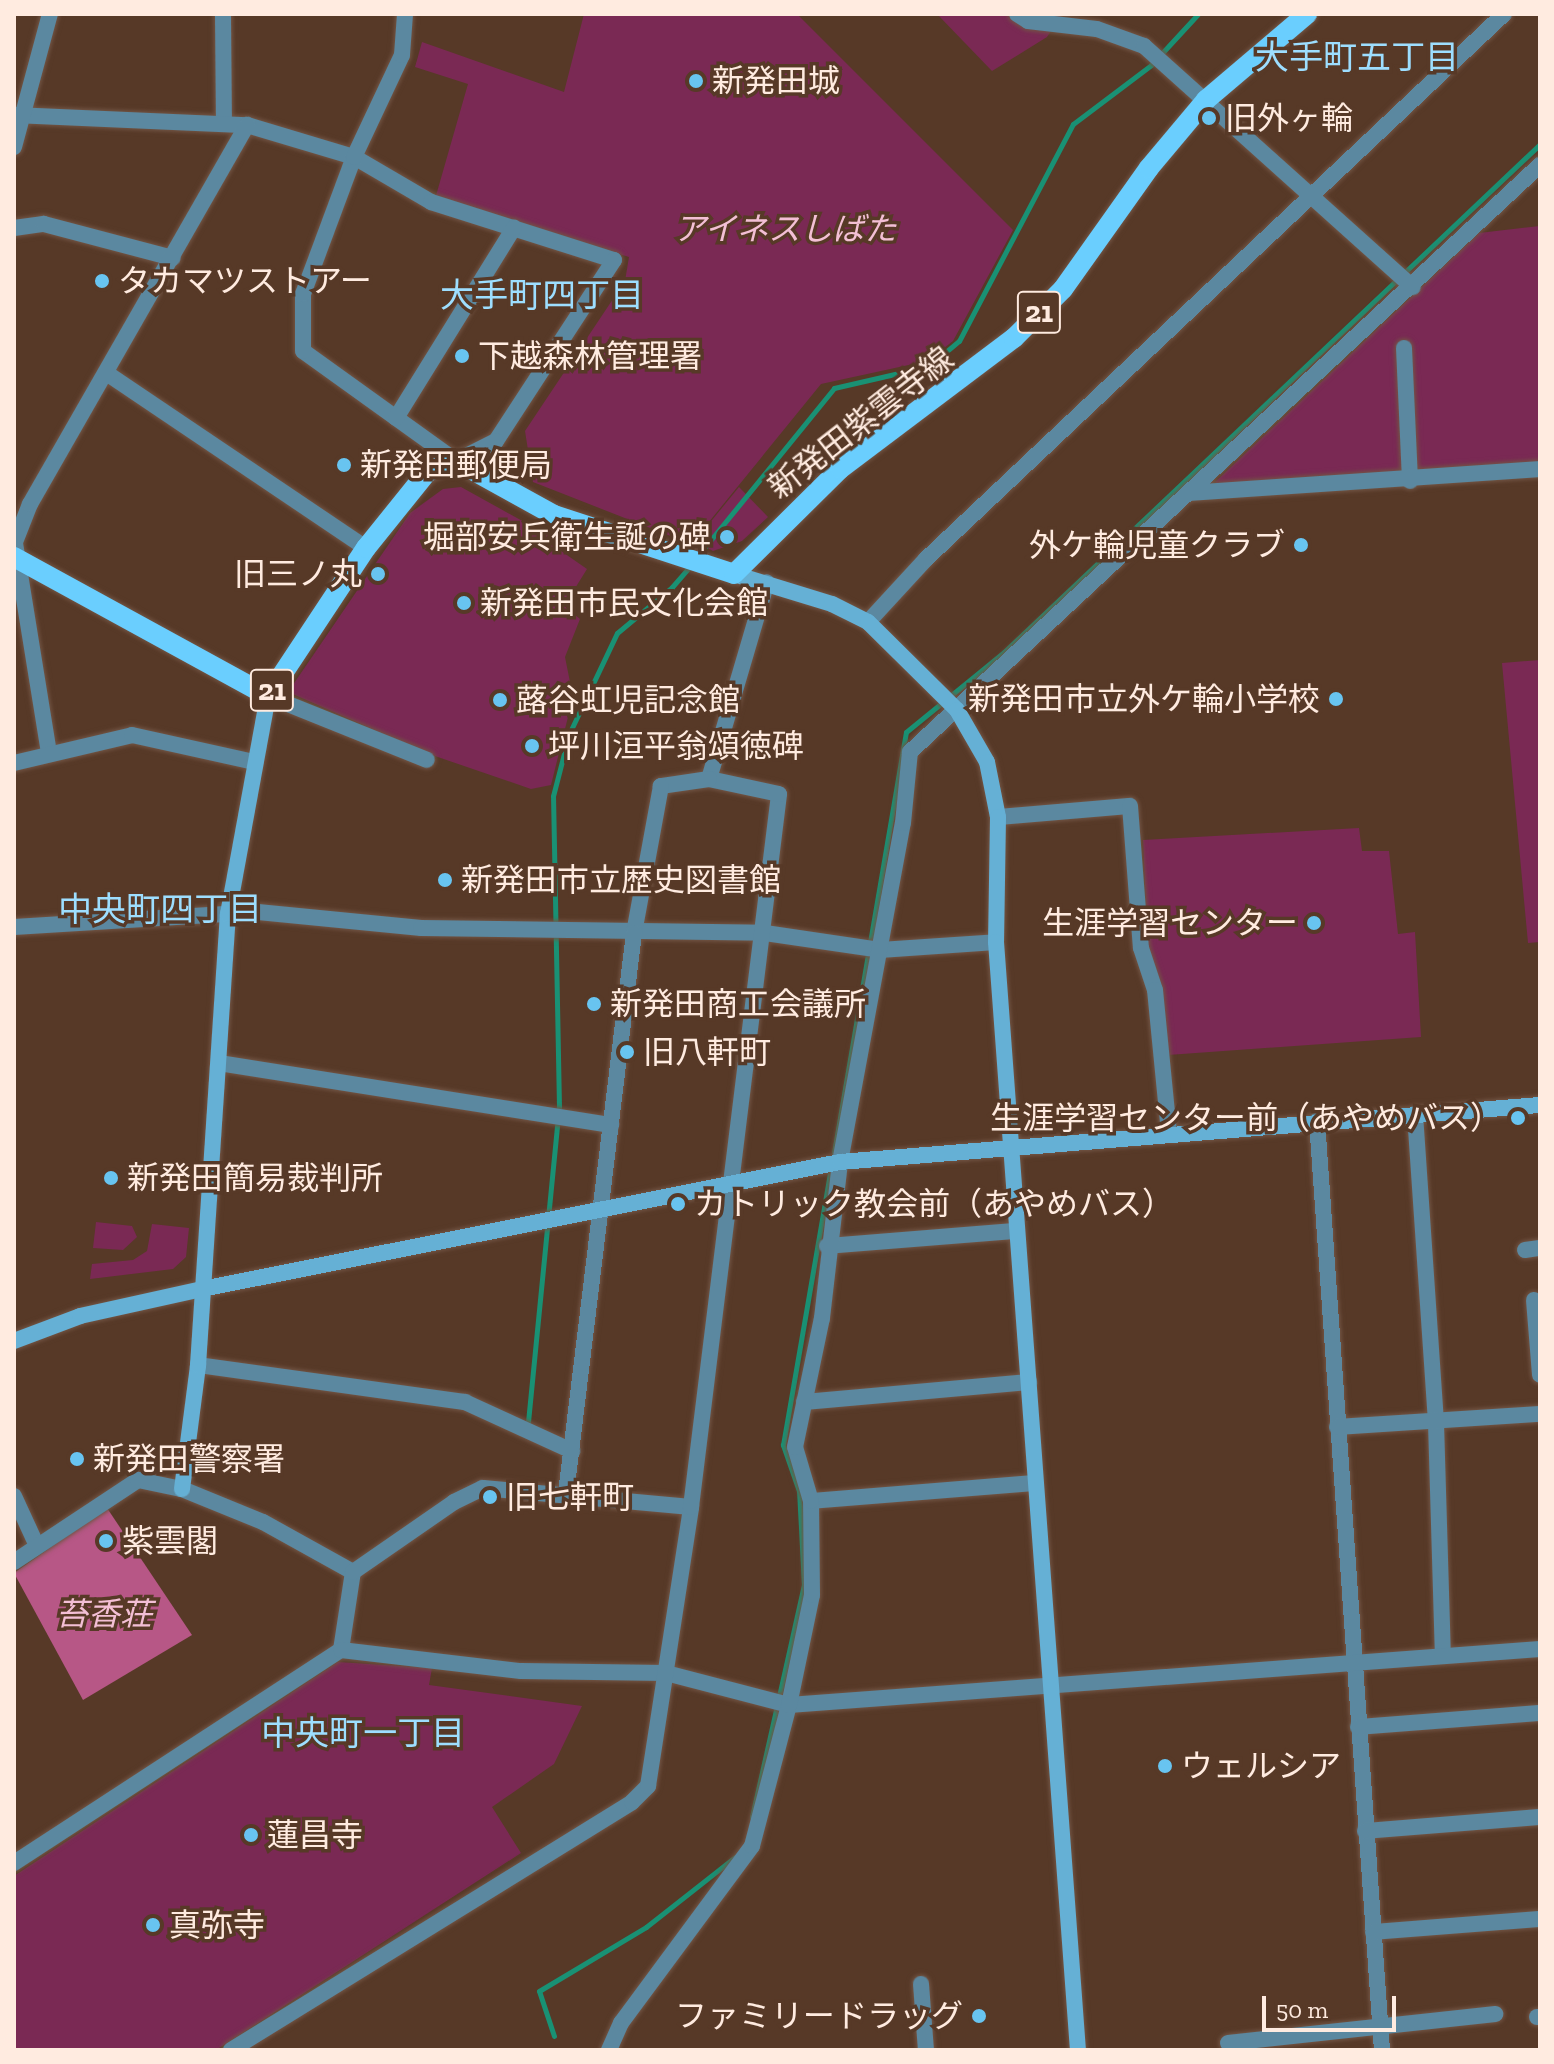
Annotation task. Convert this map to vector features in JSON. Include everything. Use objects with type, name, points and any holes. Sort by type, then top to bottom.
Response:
[{"type":"main road","name":"新発田紫雲寺線","points":[[734,574],[840,469],[964,380],[1024,329],[1063,289],[1149,168],[1206,100],[1307,14]]},
{"type":"main road","points":[[456,461],[554,515],[734,574]]},
{"type":"main road","name":"21","points":[[16,556],[268,696],[366,548],[427,472],[456,461]]},
{"type":"street","points":[[14,147],[19,115],[50,14]]},
{"type":"street","points":[[223,14],[224,123]]},
{"type":"street","points":[[19,115],[247,125],[354,157],[431,202],[614,260],[496,441],[456,461],[303,351],[303,294],[354,157],[402,55],[405,14]]},
{"type":"street","points":[[1017,14],[1028,21],[1097,29],[1144,46],[1413,287]]},
{"type":"street","points":[[868,622],[926,559],[1504,14]]},
{"type":"street","points":[[49,753],[15,542],[30,504],[108,374],[247,125]]},
{"type":"street","points":[[609,2050],[621,2023],[752,1846],[789,1705],[812,1595],[811,1501],[795,1447],[822,1318],[827,1246],[840,1162],[880,950],[910,752],[1413,287],[1540,165]]},
{"type":"street","points":[[14,228],[44,224],[173,258]]},
{"type":"street","points":[[396,418],[514,228]]},
{"type":"street","points":[[1404,348],[1410,481]]},
{"type":"street","points":[[108,374],[366,548]]},
{"type":"street","points":[[1189,493],[1410,481],[1540,469]]},
{"type":"street","points":[[734,574],[832,604],[868,622],[957,710],[987,762],[998,817],[996,942],[1078,2050]]},
{"type":"street","points":[[709,779],[767,582]]},
{"type":"street","points":[[182,1489],[198,1365],[228,914],[268,696],[427,760]]},
{"type":"street","points":[[14,763],[132,735],[254,762]]},
{"type":"street","points":[[231,2050],[632,1802],[648,1786],[691,1507],[730,1181],[765,933],[779,794],[709,779],[661,786],[634,933],[566,1493]]},
{"type":"street","points":[[998,817],[1130,806],[1141,948],[1155,990],[1169,1134]]},
{"type":"street","points":[[14,927],[258,912],[421,928],[765,933],[880,950],[996,942]]},
{"type":"street","points":[[219,1063],[611,1125]]},
{"type":"street","points":[[14,1341],[80,1316],[202,1289],[602,1212],[730,1181],[840,1162],[1540,1105]]},
{"type":"street","points":[[1415,1114],[1436,1423],[1443,1656]]},
{"type":"street","points":[[1317,1121],[1382,2050]]},
{"type":"street","points":[[827,1246],[1015,1231]]},
{"type":"street","points":[[1534,1300],[1540,1375]]},
{"type":"street","points":[[198,1365],[465,1402],[572,1451]]},
{"type":"street","points":[[804,1402],[1029,1382]]},
{"type":"street","points":[[1337,1427],[1540,1414]]},
{"type":"street","points":[[14,1562],[138,1480],[182,1489],[263,1522],[353,1572]]},
{"type":"street","points":[[811,1501],[1035,1483]]},
{"type":"street","points":[[341,1650],[353,1572],[454,1502],[483,1488],[566,1493],[691,1507]]},
{"type":"street","points":[[14,1496],[37,1546]]},
{"type":"street","points":[[14,1863],[341,1650],[521,1671],[666,1673],[789,1705],[1540,1649]]},
{"type":"street","points":[[1358,1727],[1540,1713]]},
{"type":"street","points":[[1365,1831],[1540,1817]]},
{"type":"street","points":[[1373,1932],[1540,1919]]},
{"type":"street","points":[[921,1984],[926,2050]]},
{"type":"street","points":[[1228,2043],[1380,2029],[1495,2014]]},
{"type":"green space","name":"アイネスしばた","points":[[584,14],[797,14],[1013,230],[953,341],[927,361],[821,384],[691,544],[533,482],[525,431],[625,281],[629,257],[435,199],[468,84],[415,67],[422,42],[564,92]]},
{"type":"green space","points":[[937,14],[1062,14],[1047,37],[992,71]]},
{"type":"green space","points":[[1540,226],[1540,465],[1220,486],[1215,482],[1479,233]]},
{"type":"green space","points":[[461,487],[553,538],[551,544],[587,569],[564,606],[580,619],[565,657],[573,697],[551,785],[531,789],[432,755],[288,692],[410,513],[443,489]]},
{"type":"green space","points":[[739,487],[768,517],[742,541],[713,551],[695,541]]},
{"type":"green space","points":[[1540,660],[1540,942],[1528,943],[1502,663]]},
{"type":"green space","points":[[1359,828],[1362,851],[1389,851],[1398,934],[1415,932],[1421,1037],[1168,1055],[1148,950],[1143,840]]},
{"type":"green space","points":[[96,1222],[132,1226],[137,1237],[123,1250],[93,1248]]},
{"type":"green space","points":[[152,1224],[189,1228],[186,1257],[173,1269],[90,1279],[92,1264],[133,1260],[147,1251]]},
{"type":"green space","name":"苔香荘","points":[[107,1508],[192,1635],[83,1700],[14,1573]]},
{"type":"green space","points":[[338,1662],[432,1668],[429,1685],[582,1706],[554,1764],[492,1807],[521,1853],[216,2050],[14,2050],[14,1876]]},
{"type":"waterway","points":[[696,558],[834,388],[929,366],[959,341],[1073,124],[1151,65],[1198,14]]},
{"type":"waterway","points":[[834,1153],[906,732],[1004,652],[1540,144]]},
{"type":"waterway","points":[[528,1422],[559,1107],[553,796],[569,734],[617,633],[672,587],[690,566]]},
{"type":"waterway","points":[[752,1817],[804,1585],[799,1491],[783,1445],[831,1167]]},
{"type":"waterway","points":[[554,2036],[539,1991],[646,1927],[735,1857]]},
{"type":"place","name":"新発田城","points":[[696,81]]},
{"type":"place","name":"旧外ヶ輪","points":[[1209,118]]},
{"type":"place","name":"タカマツストアー","points":[[102,281]]},
{"type":"place","name":"下越森林管理署","points":[[462,356]]},
{"type":"place","name":"新発田郵便局","points":[[344,465]]},
{"type":"place","name":"堀部安兵衛生誕の碑","points":[[727,537]]},
{"type":"place","name":"外ケ輪児童クラブ","points":[[1301,545]]},
{"type":"place","name":"旧三ノ丸","points":[[378,574]]},
{"type":"place","name":"新発田市民文化会館","points":[[464,603]]},
{"type":"place","name":"新発田市立外ケ輪小学校","points":[[1336,699]]},
{"type":"place","name":"蕗谷虹児記念館","points":[[500,700]]},
{"type":"place","name":"坪川洹平翁頌徳碑","points":[[532,746]]},
{"type":"place","name":"新発田市立歴史図書館","points":[[445,880]]},
{"type":"place","name":"生涯学習センター","points":[[1314,923]]},
{"type":"place","name":"新発田商工会議所","points":[[594,1004]]},
{"type":"place","name":"旧八軒町","points":[[627,1052]]},
{"type":"place","name":"生涯学習センター前（あやめバス）","points":[[1518,1118]]},
{"type":"place","name":"新発田簡易裁判所","points":[[111,1178]]},
{"type":"place","name":"カトリック教会前（あやめバス）","points":[[678,1204]]},
{"type":"place","name":"新発田警察署","points":[[77,1459]]},
{"type":"place","name":"旧七軒町","points":[[490,1497]]},
{"type":"place","name":"紫雲閣","points":[[106,1541]]},
{"type":"place","name":"ウェルシア","points":[[1165,1766]]},
{"type":"place","name":"蓮昌寺","points":[[251,1835]]},
{"type":"place","name":"真弥寺","points":[[153,1925]]},
{"type":"place","name":"ファミリードラッグ","points":[[979,2016]]},
{"type":"district","name":"大手町五丁目","points":[[1357,58]]},
{"type":"district","name":"大手町四丁目","points":[[542,296]]},
{"type":"district","name":"中央町四丁目","points":[[160,910]]},
{"type":"district","name":"中央町一丁目","points":[[363,1734]]}]
